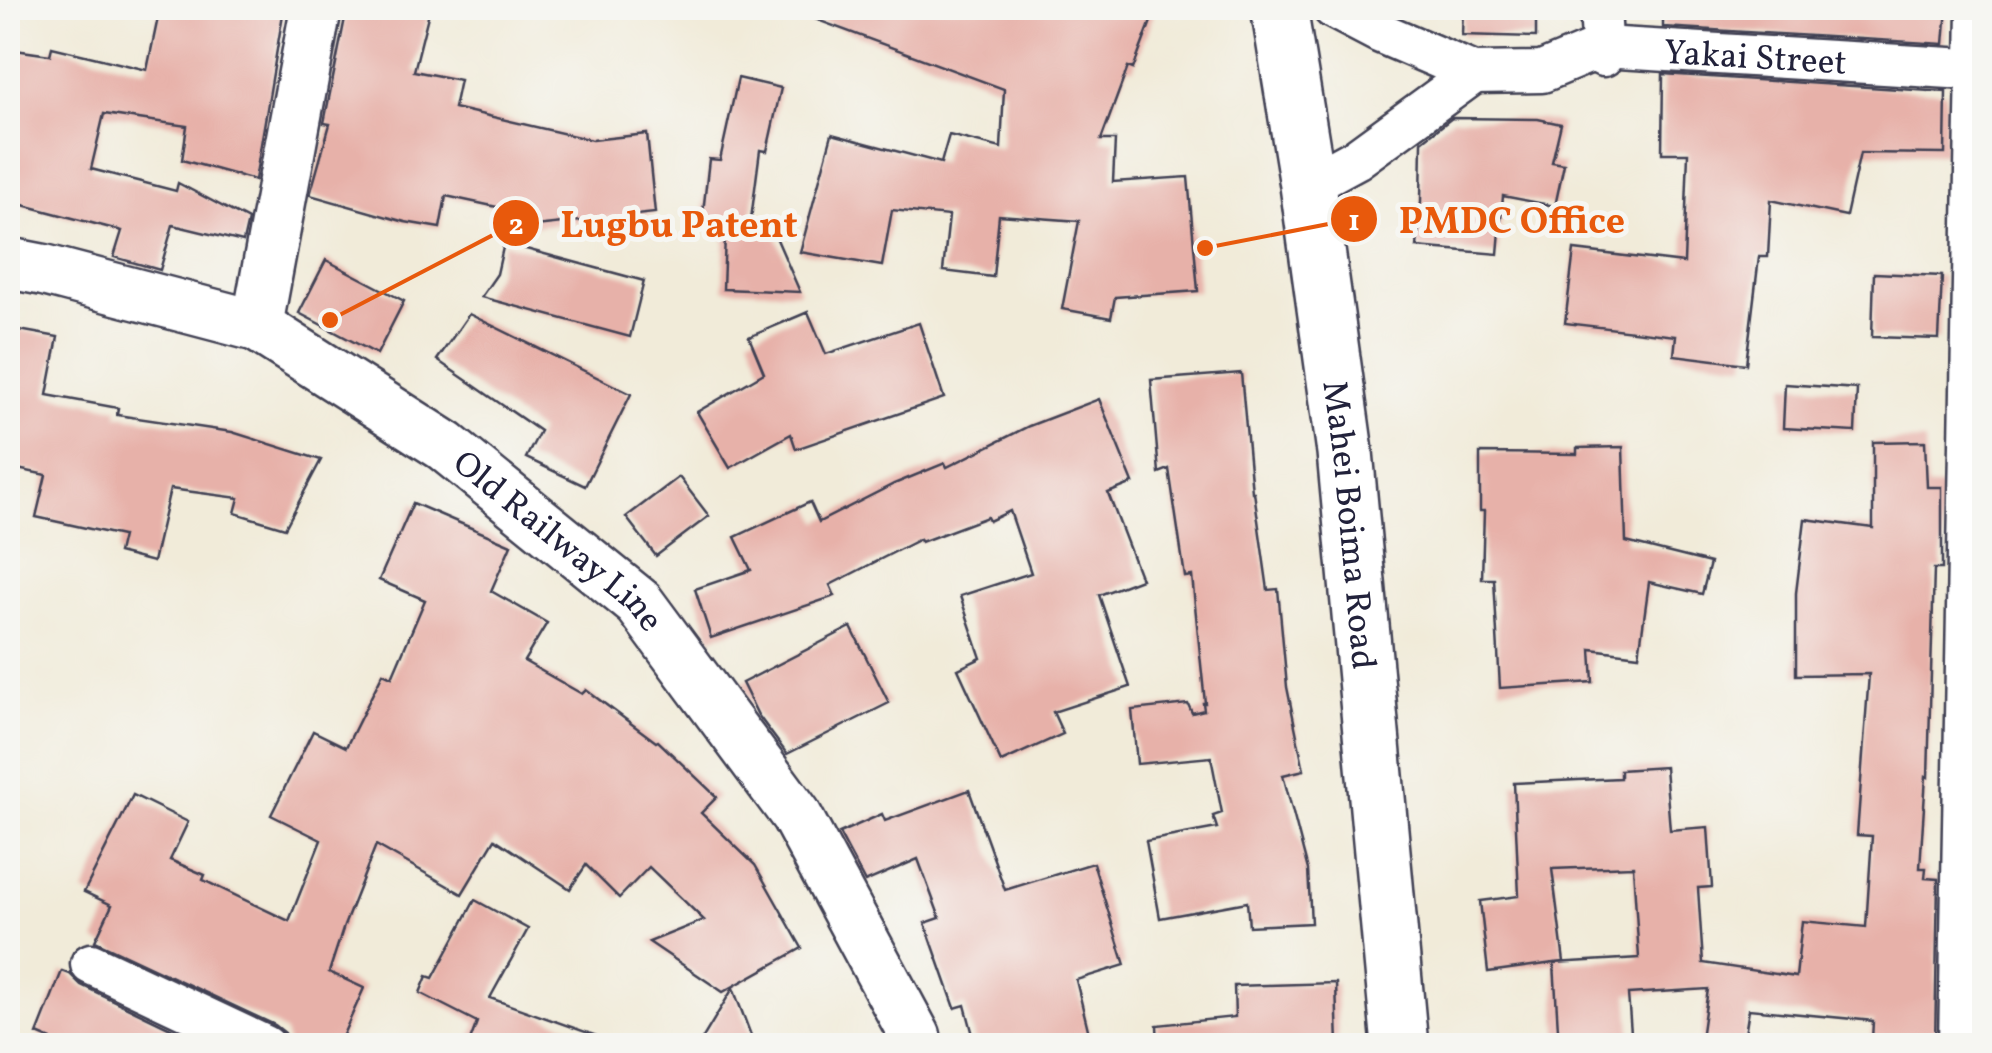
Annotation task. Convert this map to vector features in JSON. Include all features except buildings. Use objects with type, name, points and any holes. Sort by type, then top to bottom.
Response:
[{"type":"main road","name":"Mahei Boima Road","points":[[1280,8],[1344,452],[1400,1046]]},
{"type":"street","points":[[258,326],[316,8]]},
{"type":"street","name":"Yakai Street","points":[[1334,8],[1474,73],[1542,72],[1602,52],[1981,70]]},
{"type":"street","points":[[1600,8],[1602,52]]},
{"type":"street","points":[[1959,1046],[1981,70],[1978,8]]},
{"type":"street","points":[[1308,185],[1356,159],[1474,73]]},
{"type":"street","name":"Old Railway Line","points":[[8,263],[258,326],[446,446],[640,603],[796,815],[917,1046]]},
{"type":"street","points":[[91,964],[265,1046]]},
{"type":"place","name":"PMDC Office","points":[[1205,248]]},
{"type":"place","name":"Lugbu Patent","points":[[330,320]]}]
